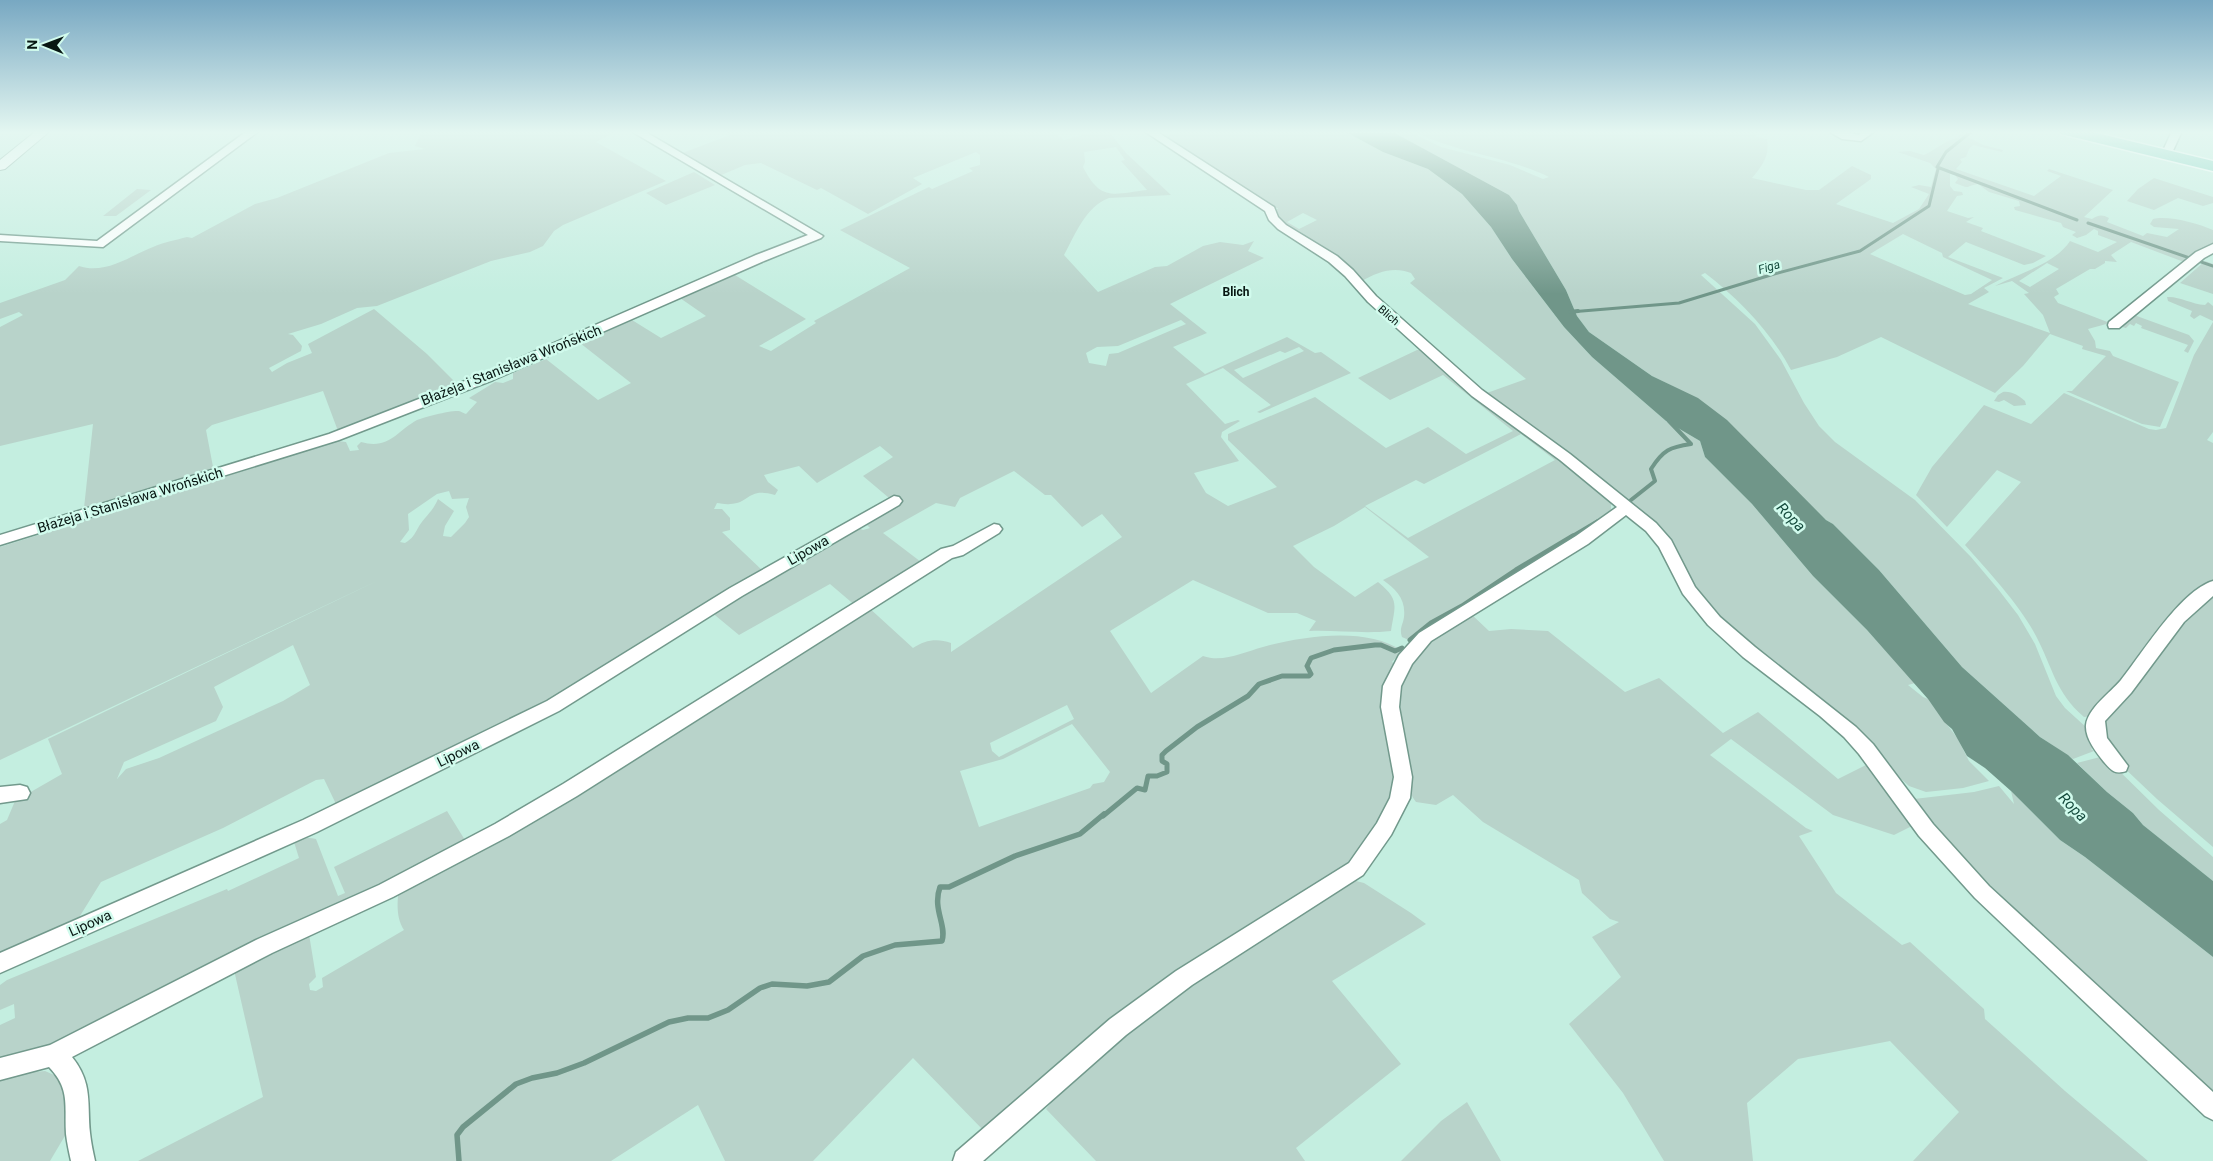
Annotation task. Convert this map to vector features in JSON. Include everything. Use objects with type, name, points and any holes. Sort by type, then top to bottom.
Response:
[{"type":"street","points":[[0,238],[99,245],[180,185]]},
{"type":"street","name":"Błażeja i Stanisława Wrońskich","points":[[0,540],[334,436],[488,377],[760,258],[817,236],[729,185]]},
{"type":"street","name":"Blich","points":[[1233,185],[1270,209],[1273,218],[1282,227],[1334,259],[1372,300],[1459,377],[1627,507]]},
{"type":"street","points":[[2114,325],[2195,259],[2213,248]]},
{"type":"street","name":"Lipowa","points":[[0,963],[310,826],[553,706],[736,592],[894,501]]},
{"type":"street","points":[[965,1161],[1118,1027],[1184,978],[1356,869],[1384,830],[1402,788],[1400,760],[1390,708],[1392,686],[1405,660],[1425,637],[1582,540],[1627,507],[1651,527],[1663,541],[1689,590],[1714,621],[1850,732],[1866,750],[1926,830],[1982,892],[2213,1108]]},
{"type":"street","points":[[0,1069],[53,1055],[265,946],[386,891],[502,830],[578,785],[940,558],[957,551],[994,528]]},
{"type":"street","points":[[2118,766],[2104,749],[2096,734],[2094,726],[2097,718],[2132,679],[2174,621],[2186,608],[2213,587]]},
{"type":"street","points":[[0,795],[20,793]]},
{"type":"street","points":[[53,1055],[65,1066],[73,1080],[78,1100],[78,1133],[83,1161]]},
{"type":"shaded area","points":[[309,185],[656,185],[563,225],[554,231],[543,246],[530,252],[491,261],[377,306],[357,308],[321,324],[288,334],[293,335],[302,346],[301,351],[269,368],[272,372],[287,363],[312,353],[308,344],[374,309],[427,354],[459,386],[338,431],[323,391],[212,425],[206,430],[214,472],[65,516],[84,508],[93,424],[0,446],[0,327],[23,315],[19,312],[0,319],[0,303],[65,280],[79,266],[98,268],[108,266],[161,244],[187,237],[192,238],[255,204],[277,198]]},
{"type":"shaded area","points":[[664,185],[715,185],[666,205],[646,193]]},
{"type":"shaded area","points":[[807,185],[920,185],[868,214],[821,188],[817,190]]},
{"type":"shaded area","points":[[941,185],[1095,185],[1102,191],[1117,194],[1147,190],[1143,185],[1160,185],[1171,195],[1109,198],[1094,207],[1077,230],[1064,255],[1098,292],[1155,267],[1167,266],[1203,246],[1220,242],[1243,245],[1254,241],[1248,251],[1264,258],[1170,304],[1207,333],[1173,347],[1205,374],[1287,337],[1315,353],[1321,352],[1351,373],[1260,413],[1257,412],[1271,405],[1223,368],[1186,384],[1225,424],[1240,421],[1222,432],[1221,437],[1239,461],[1194,473],[1206,493],[1228,506],[1277,487],[1228,440],[1228,434],[1315,397],[1386,448],[1428,427],[1466,454],[1513,431],[1443,375],[1390,400],[1358,378],[1417,350],[1422,350],[1607,498],[1611,504],[1611,511],[1574,538],[1516,570],[1411,641],[1402,637],[1401,634],[1404,617],[1402,600],[1396,591],[1383,580],[1429,557],[1365,507],[1334,526],[1293,546],[1314,567],[1355,597],[1378,582],[1385,588],[1393,599],[1394,604],[1391,631],[1309,631],[1316,621],[1297,613],[1268,613],[1193,580],[1110,631],[1151,693],[1203,656],[1226,658],[1279,643],[1315,637],[1353,636],[1371,638],[1388,643],[1402,651],[1392,662],[1396,665],[1382,688],[1386,696],[1393,744],[1395,763],[1394,785],[1385,812],[1378,825],[1362,849],[1344,869],[984,1131],[913,1058],[813,1161],[725,1161],[698,1105],[611,1161],[138,1161],[263,1097],[234,970],[308,928],[316,977],[309,984],[310,990],[316,991],[323,987],[322,978],[404,930],[398,915],[399,888],[867,606],[913,648],[922,643],[936,640],[951,643],[951,652],[1122,537],[1102,514],[1082,527],[1051,495],[1045,495],[1014,471],[960,498],[955,507],[936,503],[883,533],[925,565],[857,607],[830,584],[739,635],[710,611],[858,528],[863,530],[870,528],[865,523],[895,503],[863,476],[893,457],[880,446],[817,483],[799,466],[764,475],[768,482],[778,490],[775,495],[766,493],[754,494],[737,503],[717,503],[714,509],[722,509],[730,518],[730,530],[722,532],[764,572],[550,699],[332,811],[335,802],[324,779],[316,780],[223,828],[101,882],[75,924],[0,957],[0,824],[7,820],[15,801],[62,774],[48,739],[379,580],[0,760],[0,547],[338,441],[346,442],[350,451],[359,450],[357,446],[361,442],[371,444],[386,441],[417,420],[455,411],[466,414],[477,402],[469,398],[495,382],[503,383],[513,379],[513,373],[546,359],[598,400],[631,383],[580,343],[632,320],[661,338],[706,316],[680,298],[735,275],[806,319],[759,346],[771,351],[816,323],[814,321],[910,268],[840,230],[929,187],[932,189]],"holes":[[[1181,320],[1186,324],[1118,353],[1109,354],[1106,366],[1089,363],[1086,353],[1097,347],[1118,346]],[[1299,347],[1304,351],[1243,378],[1234,370],[1280,351],[1285,353]],[[1521,434],[1555,460],[1408,538],[1365,506],[1416,480],[1424,484]],[[449,491],[452,499],[469,498],[466,507],[469,517],[465,523],[451,537],[443,536],[445,526],[454,511],[438,499],[412,538],[405,543],[400,542],[409,530],[408,514],[437,494]],[[293,645],[310,685],[283,701],[159,758],[126,769],[117,779],[124,762],[216,721],[223,707],[214,687]],[[1067,705],[1074,719],[999,757],[992,751],[990,743]],[[1072,724],[1110,772],[1104,782],[1093,784],[1090,788],[979,827],[960,771],[1003,759]]]},
{"type":"shaded area","points":[[1235,185],[1450,185],[1462,194],[1491,227],[1512,259],[1564,327],[1592,357],[1666,421],[1700,441],[1705,457],[1752,504],[1813,576],[1867,630],[1915,683],[1908,685],[1928,699],[1958,739],[1969,761],[1989,781],[1963,788],[1926,792],[1909,786],[1706,604],[1660,527],[1630,502],[1484,394],[1526,379],[1410,283],[1415,279],[1411,273],[1392,270],[1374,275],[1362,281],[1275,216],[1278,214],[1276,211],[1278,208],[1272,209]],"holes":[[[1303,213],[1317,220],[1299,229],[1287,222]]]},
{"type":"shaded area","points":[[1491,185],[1784,185],[1806,190],[1819,190],[1826,185],[1862,185],[1836,204],[1893,223],[1919,209],[1929,194],[1911,187],[1950,185],[1954,191],[1962,192],[1963,195],[1957,196],[1947,211],[1968,218],[1974,217],[1966,222],[1983,228],[1981,231],[2046,256],[2033,263],[2024,265],[1966,242],[1948,257],[2003,278],[1984,288],[1989,292],[1968,304],[2050,333],[2043,315],[2024,294],[2029,293],[2012,281],[1995,286],[2046,262],[2070,241],[2098,252],[2117,242],[2098,235],[2098,231],[2094,229],[2086,235],[2077,238],[2072,235],[2076,232],[2063,227],[2061,223],[2015,210],[2014,207],[2020,206],[2019,201],[1989,192],[1980,185],[2003,185],[2034,196],[2049,185],[2098,185],[2113,190],[2084,217],[2092,219],[2104,216],[2109,218],[2107,222],[2143,236],[2147,233],[2167,237],[2179,229],[2154,227],[2150,224],[2153,219],[2159,218],[2183,220],[2213,230],[2213,247],[2184,262],[2131,242],[2111,255],[2117,262],[2105,261],[2105,263],[2095,269],[2090,269],[2056,289],[2059,294],[2054,297],[2058,303],[2110,323],[2088,329],[2095,341],[2096,348],[2110,351],[2113,356],[2179,382],[2160,427],[2142,424],[2066,391],[2072,391],[2106,356],[2082,349],[2083,346],[2050,334],[2023,366],[1995,393],[1881,337],[1837,357],[1791,370],[1774,342],[1742,305],[1705,273],[1701,275],[1755,324],[1781,360],[1804,403],[1819,426],[1835,442],[1915,500],[1971,557],[1998,589],[2018,615],[2035,644],[2056,696],[2065,708],[2087,728],[2089,743],[2094,747],[2091,749],[2094,751],[2073,759],[2040,737],[1962,667],[1879,570],[1779,474],[1672,386],[1652,376],[1589,332],[1577,316],[1566,290],[1517,205],[1509,195]],"holes":[[[1903,234],[1942,253],[1943,257],[1992,280],[1971,294],[1965,295],[1870,254]],[[2047,263],[2059,269],[2030,287],[2019,281]]]},
{"type":"shaded area","points":[[2144,185],[2176,185],[2213,197],[2213,203],[2203,206],[2178,198],[2154,210],[2127,201]]},
{"type":"shaded area","points":[[137,189],[151,190],[116,216],[103,216]]},
{"type":"shaded area","points":[[2205,261],[2213,264],[2213,294],[2180,283]]},
{"type":"shaded area","points":[[2167,297],[2205,305],[2208,302],[2213,306],[2213,321],[2200,315],[2194,319],[2190,316],[2192,311],[2168,301]]},
{"type":"shaded area","points":[[2134,315],[2189,335],[2194,341],[2188,353],[2184,351],[2188,345],[2141,328],[2142,326],[2136,323],[2134,326],[2130,324],[2126,328],[2122,327]]},
{"type":"shaded area","points":[[2213,322],[2213,432],[2207,440],[2213,443],[2213,582],[2094,716],[2084,717],[2074,708],[2061,689],[2036,636],[2021,612],[1965,545],[2021,482],[1997,470],[1947,527],[1916,495],[1932,467],[1984,405],[2031,424],[2064,393],[2149,429],[2166,428],[2194,355]]},
{"type":"shaded area","points":[[2003,392],[2009,392],[2018,396],[2025,401],[2026,405],[2014,406],[2004,400],[1994,401]]},
{"type":"shaded area","points":[[2213,595],[2213,847],[2157,799],[2119,763],[2102,730],[2107,719],[2131,694],[2179,623]]},
{"type":"shaded area","points":[[1470,613],[1489,631],[1511,629],[1548,631],[1625,692],[1659,678],[1723,733],[1758,712],[1838,779],[1870,763],[1914,825],[1894,835],[1833,815],[1731,739],[1710,755],[1806,828],[1813,831],[1799,836],[1836,893],[1902,945],[1910,942],[1984,1009],[1985,1019],[2065,1091],[2148,1161],[1913,1161],[1959,1112],[1890,1041],[1798,1059],[1747,1103],[1753,1161],[1664,1161],[1623,1093],[1569,1024],[1621,977],[1592,937],[1619,922],[1610,919],[1582,893],[1579,880],[1483,822],[1453,795],[1436,805],[1416,802],[1412,797],[1406,778],[1397,715],[1397,700],[1402,680],[1408,668],[1426,646]]},
{"type":"shaded area","points":[[2104,756],[2159,810],[2213,857],[2213,881],[2143,825],[2133,813],[2107,792],[2077,763]]},
{"type":"shaded area","points":[[1999,786],[2014,804],[2011,791],[2060,840],[2085,857],[2213,957],[2213,1099],[2104,998],[1946,845],[1914,799],[1974,792]]},
{"type":"shaded area","points":[[447,811],[468,845],[75,1039],[0,1062],[0,1025],[15,1018],[14,1004],[0,1010],[0,985],[7,980],[227,889],[228,891],[299,858],[294,842],[302,839],[316,839],[338,896],[345,893],[334,867]]},
{"type":"shaded area","points":[[1356,881],[1364,883],[1426,924],[1332,981],[1401,1064],[1296,1148],[1305,1161],[1096,1161],[1046,1109],[1056,1096],[1144,1017],[1347,884]]},
{"type":"shaded area","points":[[45,1071],[61,1078],[72,1099],[69,1129],[50,1161],[0,1161],[0,1079],[13,1074]]},
{"type":"shaded area","points":[[1467,1102],[1501,1161],[1401,1161],[1441,1121]]},
{"type":"water","name":"Ropa","points":[[1450,185],[1491,185],[1509,195],[1517,205],[1566,290],[1577,316],[1589,332],[1652,376],[1698,398],[1727,420],[1826,520],[1833,524],[1879,570],[1962,667],[2040,737],[2068,755],[2107,792],[2133,813],[2143,825],[2213,881],[2213,957],[2085,857],[2060,840],[2011,791],[1985,768],[1967,756],[1952,729],[1944,722],[1928,699],[1867,630],[1813,576],[1752,504],[1705,457],[1700,441],[1666,421],[1592,357],[1564,327],[1512,259],[1491,227],[1462,194]]},
{"type":"waterway","name":"Figa","points":[[1578,311],[1570,312],[1679,303],[1774,274],[1860,251],[1929,206],[1934,185]]},
{"type":"waterway","points":[[1985,185],[2077,220]]},
{"type":"waterway","points":[[2088,223],[2213,266]]},
{"type":"waterway","points":[[1631,500],[1655,481],[1651,469],[1663,454],[1672,448],[1691,444],[1669,421]]},
{"type":"waterway","points":[[1571,537],[1598,521]]},
{"type":"waterway","points":[[1410,640],[1431,623],[1462,606],[1516,570],[1573,536]]},
{"type":"waterway","points":[[1103,816],[1137,788],[1145,790],[1148,776],[1157,776],[1167,772],[1167,764],[1162,761],[1162,755],[1166,751],[1197,727],[1248,696],[1259,684],[1282,676],[1309,676],[1311,674],[1307,666],[1311,658],[1334,650],[1375,645],[1381,645],[1395,651],[1402,648]]},
{"type":"waterway","points":[[459,1161],[457,1135],[463,1127],[516,1084],[532,1078],[557,1073],[584,1063],[669,1022],[688,1018],[708,1018],[728,1010],[760,988],[772,984],[807,986],[829,982],[863,956],[895,945],[942,941],[943,929],[938,910],[940,887],[949,887],[1015,856],[1080,834],[1104,814]]},
{"type":"district","name":"Blich","points":[[1236,292]]}]
